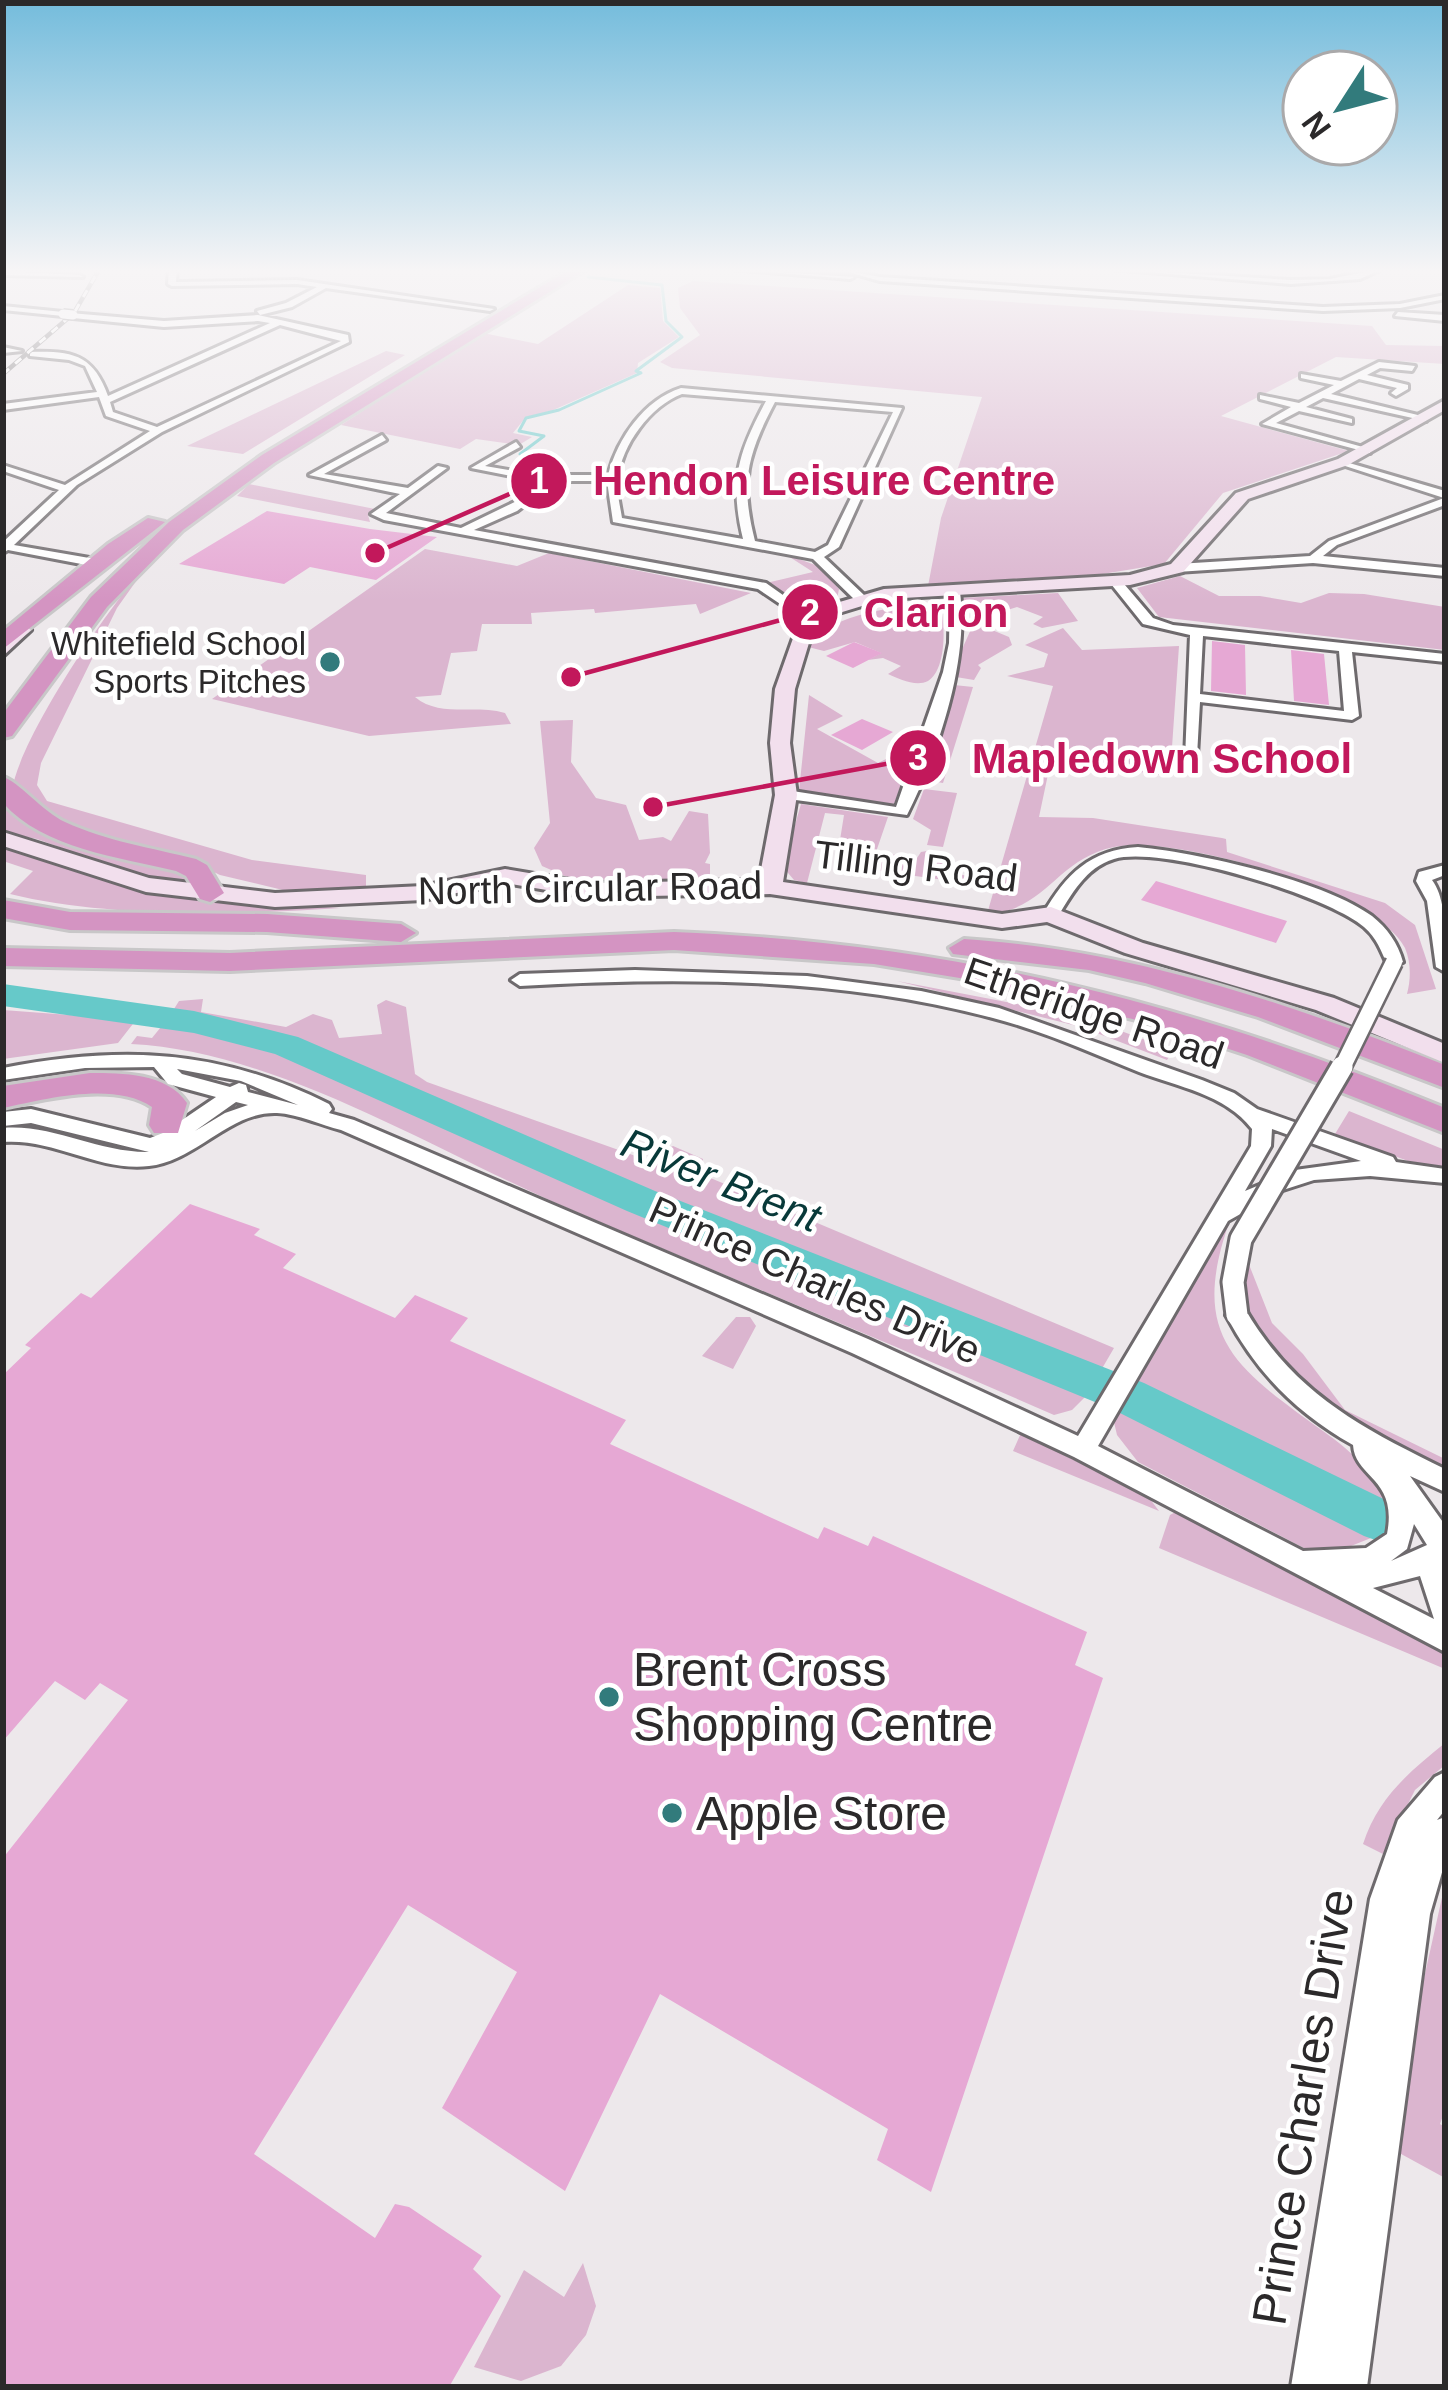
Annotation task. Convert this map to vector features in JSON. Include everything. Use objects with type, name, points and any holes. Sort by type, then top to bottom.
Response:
[{"type":"highway","points":[[8,638],[97,563],[253,456],[376,380]]},
{"type":"highway","points":[[4,755],[99,602],[156,543],[226,487],[400,380]]},
{"type":"highway","points":[[3,703],[92,586],[177,508]]},
{"type":"highway","points":[[3,785],[14,802],[45,823],[186,866],[196,871],[210,893]]},
{"type":"highway","points":[[3,909],[98,922],[267,923],[398,944]]},
{"type":"highway","name":"North Circular Road","points":[[3,933],[398,944],[708,942],[850,950],[960,957],[1166,1005]]},
{"type":"highway","points":[[3,975],[112,981],[296,974],[398,944]]},
{"type":"highway","name":"North Circular Road","points":[[3,957],[214,964],[398,944]]},
{"type":"highway","points":[[960,957],[1066,955],[1108,962],[1310,1024],[1445,1077]]},
{"type":"highway","points":[[960,957],[998,984],[1265,1070],[1445,1143]]},
{"type":"highway","points":[[1166,1005],[1279,1031],[1445,1098]]},
{"type":"highway","points":[[1166,1005],[1445,1121]]},
{"type":"highway","points":[[3,1096],[104,1076],[180,1072]]},
{"type":"highway","points":[[73,1085],[162,1095],[172,1108],[166,1125]]},
{"type":"street","points":[[100,380],[107,412],[116,419],[158,430]]},
{"type":"street","points":[[3,407],[104,397],[145,380]]},
{"type":"street","points":[[4,547],[66,489],[158,430],[272,380]]},
{"type":"street","points":[[1319,380],[1341,385]]},
{"type":"street","points":[[1351,380],[1267,424],[1366,451]]},
{"type":"street","points":[[1373,380],[1405,387],[1396,393]]},
{"type":"street","points":[[817,556],[833,548],[898,410],[681,392],[667,394],[634,432],[612,478],[620,521],[817,556],[862,591]]},
{"type":"street","points":[[1322,395],[1423,419]]},
{"type":"street","points":[[1263,397],[1348,421]]},
{"type":"street","points":[[749,542],[737,497],[737,477],[742,456],[772,399]]},
{"type":"street","points":[[1177,568],[1242,496],[1343,462],[1445,404]]},
{"type":"street","points":[[382,438],[314,475],[410,492]]},
{"type":"street","points":[[516,445],[476,468],[537,478],[612,478]]},
{"type":"street","points":[[1343,462],[1445,498]]},
{"type":"street","points":[[3,467],[66,489]]},
{"type":"street","points":[[442,468],[377,514],[762,586],[808,617]]},
{"type":"street","points":[[461,532],[493,514],[509,514],[529,498]]},
{"type":"street","points":[[1313,559],[1333,542],[1445,498]]},
{"type":"street","points":[[4,547],[97,563]]},
{"type":"street","points":[[833,548],[862,591]]},
{"type":"street","points":[[770,887],[786,795],[780,743],[785,689],[808,617],[862,591],[954,592],[1115,581],[1177,568],[1313,559],[1445,572]]},
{"type":"street","points":[[1115,581],[1148,621],[1201,633],[1445,658]]},
{"type":"street","points":[[786,795],[902,812],[937,718],[958,620],[954,592]]},
{"type":"street","points":[[1190,756],[1201,633]]},
{"type":"street","points":[[1193,697],[1352,716],[1345,648]]},
{"type":"street","name":"Tilling Road","points":[[3,839],[146,885],[210,893],[325,900],[423,893],[506,876],[588,890],[770,887],[1002,921],[1051,914],[1083,932],[1282,990],[1445,1054]]},
{"type":"street","points":[[1051,914],[1076,876],[1102,858],[1138,851],[1177,855],[1356,914],[1382,935],[1394,962],[1364,1031],[1241,1239],[1234,1265],[1237,1315],[1257,1352],[1284,1385],[1346,1432],[1404,1486],[1441,1545],[1433,1579],[1445,1612]]},
{"type":"street","points":[[1445,870],[1425,874],[1435,901],[1445,967]]},
{"type":"street","points":[[1427,885],[1445,894]]},
{"type":"street","name":"Etheridge Road","points":[[520,980],[693,974],[867,987],[1044,1028],[1219,1095],[1251,1114],[1262,1128],[1261,1145],[1083,1450]]},
{"type":"street","name":"Tilling Road","points":[[1380,1025],[1445,1034]]},
{"type":"street","name":"Prince Charles Drive","points":[[3,1074],[89,1060],[180,1072],[347,1125],[899,1363],[1083,1450],[1445,1639]]},
{"type":"street","points":[[126,1140],[166,1125],[190,1106],[180,1072],[247,1072],[347,1125]]},
{"type":"street","points":[[3,1119],[31,1116],[151,1145],[236,1093],[276,1086]]},
{"type":"street","points":[[211,1126],[236,1093]]},
{"type":"street","name":"Prince Charles Drive","points":[[3,1135],[22,1134],[118,1159],[146,1160],[175,1153],[211,1126],[241,1112],[285,1108]]},
{"type":"street","points":[[1251,1114],[1409,1170]]},
{"type":"street","points":[[1219,1216],[1291,1178],[1358,1168],[1445,1176]]},
{"type":"street","points":[[1346,1432],[1445,1481]]},
{"type":"street","points":[[1297,1562],[1352,1564],[1371,1560],[1398,1541],[1404,1503],[1383,1467]]},
{"type":"street","name":"Prince Charles Drive","points":[[1297,1562],[1356,1577],[1401,1571],[1441,1545]]},
{"type":"street","name":"Prince Charles Drive","points":[[1310,2387],[1387,1899],[1409,1831],[1445,1787]]},
{"type":"street","name":"Prince Charles Drive","points":[[1348,2387],[1417,1902],[1426,1866],[1445,1832]]},
{"type":"shaded area","points":[[326,380],[365,380],[243,454],[187,446]]},
{"type":"shaded area","points":[[411,380],[622,380],[526,417],[513,433],[532,437],[519,445],[476,439],[460,449],[341,425]]},
{"type":"shaded area","points":[[795,380],[1292,380],[1221,416],[1349,451],[1223,493],[1164,564],[1084,577],[928,586],[941,518],[982,397]]},
{"type":"shaded area","points":[[249,484],[375,509],[368,515],[370,522],[237,496]]},
{"type":"shaded area","points":[[425,549],[517,566],[549,553],[751,593],[700,614],[696,604],[531,613],[532,624],[482,624],[477,651],[451,653],[441,695],[415,697],[446,709],[505,713],[511,724],[369,736],[212,699]]},
{"type":"shaded area","points":[[785,554],[818,566],[839,589],[837,599],[807,612],[762,584],[813,572]]},
{"type":"shaded area","points":[[149,563],[117,608],[41,763],[37,785],[47,801],[252,860],[366,875],[366,887],[287,891],[220,875],[195,863],[45,818],[12,790],[31,738],[69,672]]},
{"type":"shaded area","points":[[1180,576],[1219,596],[1301,603],[1329,593],[1364,594],[1445,607],[1445,650],[1159,617],[1137,588]]},
{"type":"shaded area","points":[[1058,593],[1078,621],[1042,628],[1033,624],[1043,617],[1017,607],[985,617],[960,604],[962,598]]},
{"type":"shaded area","points":[[939,604],[942,656],[934,675],[923,683],[888,674],[901,666],[883,658],[868,660],[881,653],[855,642],[824,651],[804,646],[850,618]]},
{"type":"shaded area","points":[[980,625],[1009,637],[1012,645],[978,665],[981,668],[974,680],[950,676],[972,627]]},
{"type":"shaded area","points":[[1063,628],[1082,650],[1179,646],[1170,776],[1051,760],[1039,817],[1093,818],[1222,838],[1227,852],[1385,903],[1415,925],[1436,989],[1407,994],[1410,971],[1405,948],[1387,927],[1356,906],[1271,871],[1180,849],[1142,845],[1094,853],[1024,904],[987,914],[1053,686],[1007,676],[1044,667],[1048,654],[1025,645]]},
{"type":"shaded area","points":[[954,685],[973,687],[943,783],[926,780]]},
{"type":"shaded area","points":[[809,695],[843,716],[817,729],[878,763],[890,757],[910,762],[894,804],[799,791]]},
{"type":"shaded area","points":[[573,720],[571,762],[596,798],[626,805],[639,840],[663,837],[671,841],[689,811],[708,814],[710,853],[705,863],[710,864],[710,878],[581,883],[542,866],[534,848],[550,823],[540,721]]},
{"type":"shaded area","points":[[924,789],[957,793],[943,847],[927,845],[931,830],[913,819]]},
{"type":"shaded area","points":[[3,801],[22,818],[183,869],[200,888],[151,880],[37,839],[6,833]]},
{"type":"shaded area","points":[[801,804],[888,817],[876,852],[917,858],[933,850],[959,874],[975,878],[973,884],[836,865],[844,815],[825,813],[807,883],[794,880],[783,867]]},
{"type":"shaded area","points":[[3,845],[173,897],[341,908],[174,913],[48,902],[10,894],[33,871],[3,861]]},
{"type":"shaded area","points":[[897,981],[1080,1016],[1173,1050],[1167,1060],[1081,1027]]},
{"type":"shaded area","points":[[203,999],[201,1012],[286,1027],[313,1014],[332,1020],[339,1038],[382,1034],[377,1005],[386,1000],[406,1007],[415,1074],[427,1082],[644,1159],[673,1146],[703,1159],[701,1174],[1114,1348],[1100,1372],[1035,1350],[486,1129],[292,1042],[169,1017],[179,1001]]},
{"type":"shaded area","points":[[3,1010],[136,1020],[118,1043],[3,1059]]},
{"type":"shaded area","points":[[165,1022],[282,1049],[517,1158],[948,1331],[1087,1395],[1072,1410],[1054,1415],[565,1207],[297,1083],[186,1051],[131,1044],[137,1036],[152,1038]]},
{"type":"shaded area","points":[[1349,1111],[1445,1150],[1445,1169],[1335,1134]]},
{"type":"shaded area","points":[[1230,1220],[1214,1292],[1217,1320],[1227,1344],[1264,1387],[1362,1464],[1386,1507],[1130,1383]]},
{"type":"shaded area","points":[[1248,1262],[1272,1323],[1303,1354],[1345,1410],[1445,1459],[1445,1471],[1317,1407],[1254,1327],[1244,1293]]},
{"type":"shaded area","points":[[736,1317],[750,1317],[756,1326],[733,1369],[702,1356]]},
{"type":"shaded area","points":[[1120,1403],[1376,1536],[1341,1550],[1304,1548],[1138,1462],[1117,1435],[1113,1418]]},
{"type":"shaded area","points":[[1021,1433],[1150,1499],[1159,1511],[1013,1451]]},
{"type":"shaded area","points":[[1181,1509],[1444,1653],[1445,1669],[1159,1548],[1170,1515]]},
{"type":"shaded area","points":[[1445,1743],[1445,1765],[1415,1790],[1383,1854],[1363,1844],[1386,1800]]},
{"type":"shaded area","points":[[1445,1884],[1445,2110],[1440,2124],[1445,2127],[1445,2178],[1392,2149],[1400,2086]]},
{"type":"shaded area","points":[[583,2263],[596,2306],[586,2335],[561,2366],[521,2381],[474,2367],[524,2270],[564,2297]]},
{"type":"building","points":[[267,511],[437,537],[376,580],[310,567],[284,584],[179,564]]},
{"type":"building","points":[[1212,641],[1245,645],[1246,695],[1211,691]]},
{"type":"building","points":[[854,642],[882,653],[853,668],[826,656]]},
{"type":"building","points":[[1291,650],[1324,654],[1329,705],[1294,701]]},
{"type":"building","points":[[862,719],[893,732],[862,750],[831,735]]},
{"type":"building","points":[[1156,881],[1287,921],[1276,943],[1141,900]]},
{"type":"building","name":"Brent Cross Shopping Centre","points":[[190,1204],[260,1229],[254,1235],[296,1254],[283,1268],[395,1318],[415,1295],[468,1318],[450,1341],[626,1420],[610,1444],[818,1539],[824,1527],[868,1546],[873,1536],[1087,1632],[1075,1665],[1103,1678],[931,2192],[877,2160],[888,2129],[660,1994],[565,2191],[442,2108],[517,1972],[408,1905],[254,2154],[375,2238],[395,2204],[409,2207],[482,2256],[473,2269],[501,2296],[449,2387],[3,2387],[3,1858],[128,1700],[100,1683],[85,1700],[55,1681],[3,1741],[3,1375],[31,1348],[25,1345],[81,1293],[91,1298]]},
{"type":"waterway","points":[[560,463],[520,454],[544,436],[519,431],[526,418],[559,410],[627,380]]},
{"type":"waterway","name":"River Brent","points":[[3,995],[194,1022],[286,1045],[641,1201],[1128,1396],[1381,1521]]},
{"type":"place","name":"Hendon Leisure Centre","points":[[375,553]]},
{"type":"place","name":"Whitefield School Sports Pitches","points":[[330,662]]},
{"type":"place","name":"Clarion","points":[[571,677]]},
{"type":"place","name":"Mapledown School","points":[[653,807]]},
{"type":"place","name":"Brent Cross Shopping Centre","points":[[609,1697]]},
{"type":"place","name":"Apple Store","points":[[672,1813]]}]
